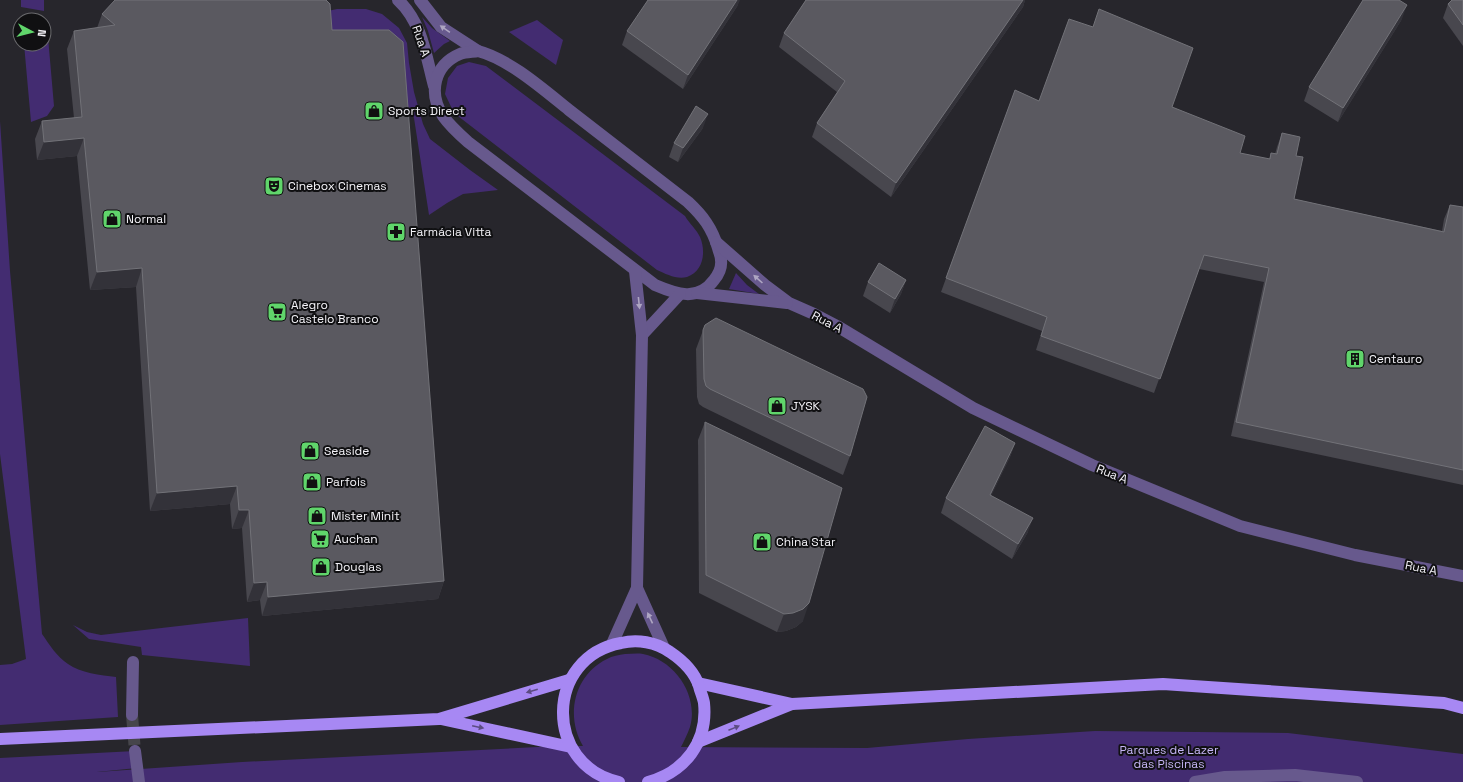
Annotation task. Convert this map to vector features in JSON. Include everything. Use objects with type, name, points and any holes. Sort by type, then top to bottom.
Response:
[{"type":"main road","points":[[619,782],[609,780],[593,772],[580,761],[571,747],[564,731],[562,714],[564,697],[569,680],[580,665],[594,652],[612,644],[629,641],[647,642],[664,648],[684,662],[698,683],[704,702],[704,723],[698,742],[688,758],[676,770],[660,780],[648,782]]},
{"type":"main road","points":[[0,739],[440,719],[569,680]]},
{"type":"main road","points":[[698,683],[792,704],[1163,684],[1444,703],[1463,708]]},
{"type":"main road","points":[[698,742],[792,704]]},
{"type":"main road","points":[[440,719],[571,747]]},
{"type":"street","name":"Rua A","points":[[398,0],[414,21],[422,38],[437,102],[442,115],[454,130],[635,271],[655,285],[680,294],[697,293],[789,303]]},
{"type":"street","name":"Rua A","points":[[420,0],[441,27],[478,51],[504,62],[540,87],[688,202],[703,216],[716,242],[765,285],[789,303],[837,326],[973,408],[1092,466],[1240,526],[1355,556],[1463,576]]},
{"type":"street","points":[[434,87],[437,75],[442,67],[450,60],[461,53],[478,51]]},
{"type":"street","points":[[697,293],[711,285],[721,268],[721,258],[716,242]]},
{"type":"street","points":[[612,644],[636,588],[642,335],[635,271]]},
{"type":"street","points":[[642,335],[680,294]]},
{"type":"street","points":[[636,588],[664,648]]},
{"type":"street","points":[[132,715],[133,662]]},
{"type":"street","points":[[135,751],[139,782]]},
{"type":"street","points":[[593,772],[601,782]]},
{"type":"street","points":[[1195,782],[1225,777],[1295,775],[1357,782]]},
{"type":"green space","points":[[21,0],[44,0],[44,11],[21,7]]},
{"type":"green space","points":[[337,9],[366,9],[382,14],[399,28],[407,43],[414,92],[423,124],[430,139],[498,190],[463,194],[429,215],[414,118],[408,106],[339,46],[323,12]]},
{"type":"green space","points":[[422,17],[432,28],[450,41],[434,53],[428,31]]},
{"type":"green space","points":[[537,20],[563,40],[556,65],[509,32]]},
{"type":"green space","points":[[25,52],[49,52],[54,106],[47,116],[31,122]]},
{"type":"green space","points":[[469,62],[486,66],[685,216],[699,234],[702,242],[702,260],[697,270],[687,277],[679,278],[657,270],[454,113],[445,94],[448,78],[457,66]]},
{"type":"green space","points":[[0,121],[10,271],[42,634],[50,646],[64,661],[78,670],[116,677],[118,717],[0,725],[0,665],[12,664],[26,659],[0,454]]},
{"type":"green space","points":[[736,273],[747,285],[759,294],[729,289]]},
{"type":"green space","points":[[248,618],[250,666],[142,655],[141,647],[89,639],[73,625],[87,632],[101,635]]},
{"type":"green space","name":"Parques de Lazer das Piscinas","points":[[625,654],[643,654],[655,658],[665,664],[682,681],[688,692],[692,715],[690,727],[681,747],[867,748],[968,739],[1095,731],[1288,733],[1463,754],[1463,782],[0,782],[0,758],[135,751],[137,768],[97,772],[242,762],[557,746],[583,746],[575,722],[574,710],[576,697],[580,686],[587,675],[596,666],[609,658]]},
{"type":"building","name":"Alegro Castelo Branco","points":[[115,0],[326,0],[330,4],[332,30],[389,30],[403,42],[444,581],[268,597],[267,582],[254,583],[249,510],[239,510],[237,486],[157,493],[142,268],[97,272],[84,138],[44,142],[42,121],[82,117],[74,31],[115,25],[102,14]]},
{"type":"building","points":[[648,0],[737,0],[688,75],[627,31]]},
{"type":"building","points":[[806,0],[1023,0],[896,183],[817,123],[845,81],[784,33]]},
{"type":"building","points":[[1363,0],[1399,0],[1407,5],[1343,108],[1309,87]]},
{"type":"building","points":[[1452,0],[1463,0],[1463,25],[1448,4]]},
{"type":"building","points":[[1099,9],[1193,48],[1172,107],[1245,136],[1240,153],[1270,159],[1271,153],[1277,154],[1282,133],[1300,137],[1296,156],[1303,157],[1294,199],[1444,232],[1450,205],[1463,207],[1463,470],[1236,422],[1269,268],[1204,255],[1160,379],[1041,336],[1047,317],[946,278],[1015,90],[1039,101],[1069,19],[1093,27]]},
{"type":"building","points":[[696,106],[708,114],[683,148],[674,143]]},
{"type":"building","points":[[879,263],[906,280],[895,299],[868,282]]},
{"type":"building","name":"JYSK","points":[[716,318],[863,389],[867,397],[850,456],[706,386],[704,379],[703,330],[705,325]]},
{"type":"building","name":"China Star","points":[[705,422],[842,488],[809,603],[803,609],[793,613],[784,614],[706,575]]},
{"type":"building","points":[[985,426],[1015,443],[990,495],[1033,518],[1018,544],[946,498]]},
{"type":"tunnel","points":[[132,715],[135,751]]},
{"type":"place","name":"Sports Direct","points":[[374,111]]},
{"type":"place","name":"Cinebox Cinemas","points":[[274,186]]},
{"type":"place","name":"Normal","points":[[112,219]]},
{"type":"place","name":"Farmácia Vitta","points":[[396,232]]},
{"type":"place","name":"Alegro Castelo Branco","points":[[277,312]]},
{"type":"place","name":"Centauro","points":[[1355,359]]},
{"type":"place","name":"JYSK","points":[[777,406]]},
{"type":"place","name":"Seaside","points":[[310,451]]},
{"type":"place","name":"Parfois","points":[[312,482]]},
{"type":"place","name":"Mister Minit","points":[[317,516]]},
{"type":"place","name":"Auchan","points":[[320,539]]},
{"type":"place","name":"China Star","points":[[762,542]]},
{"type":"place","name":"Douglas","points":[[321,567]]}]
